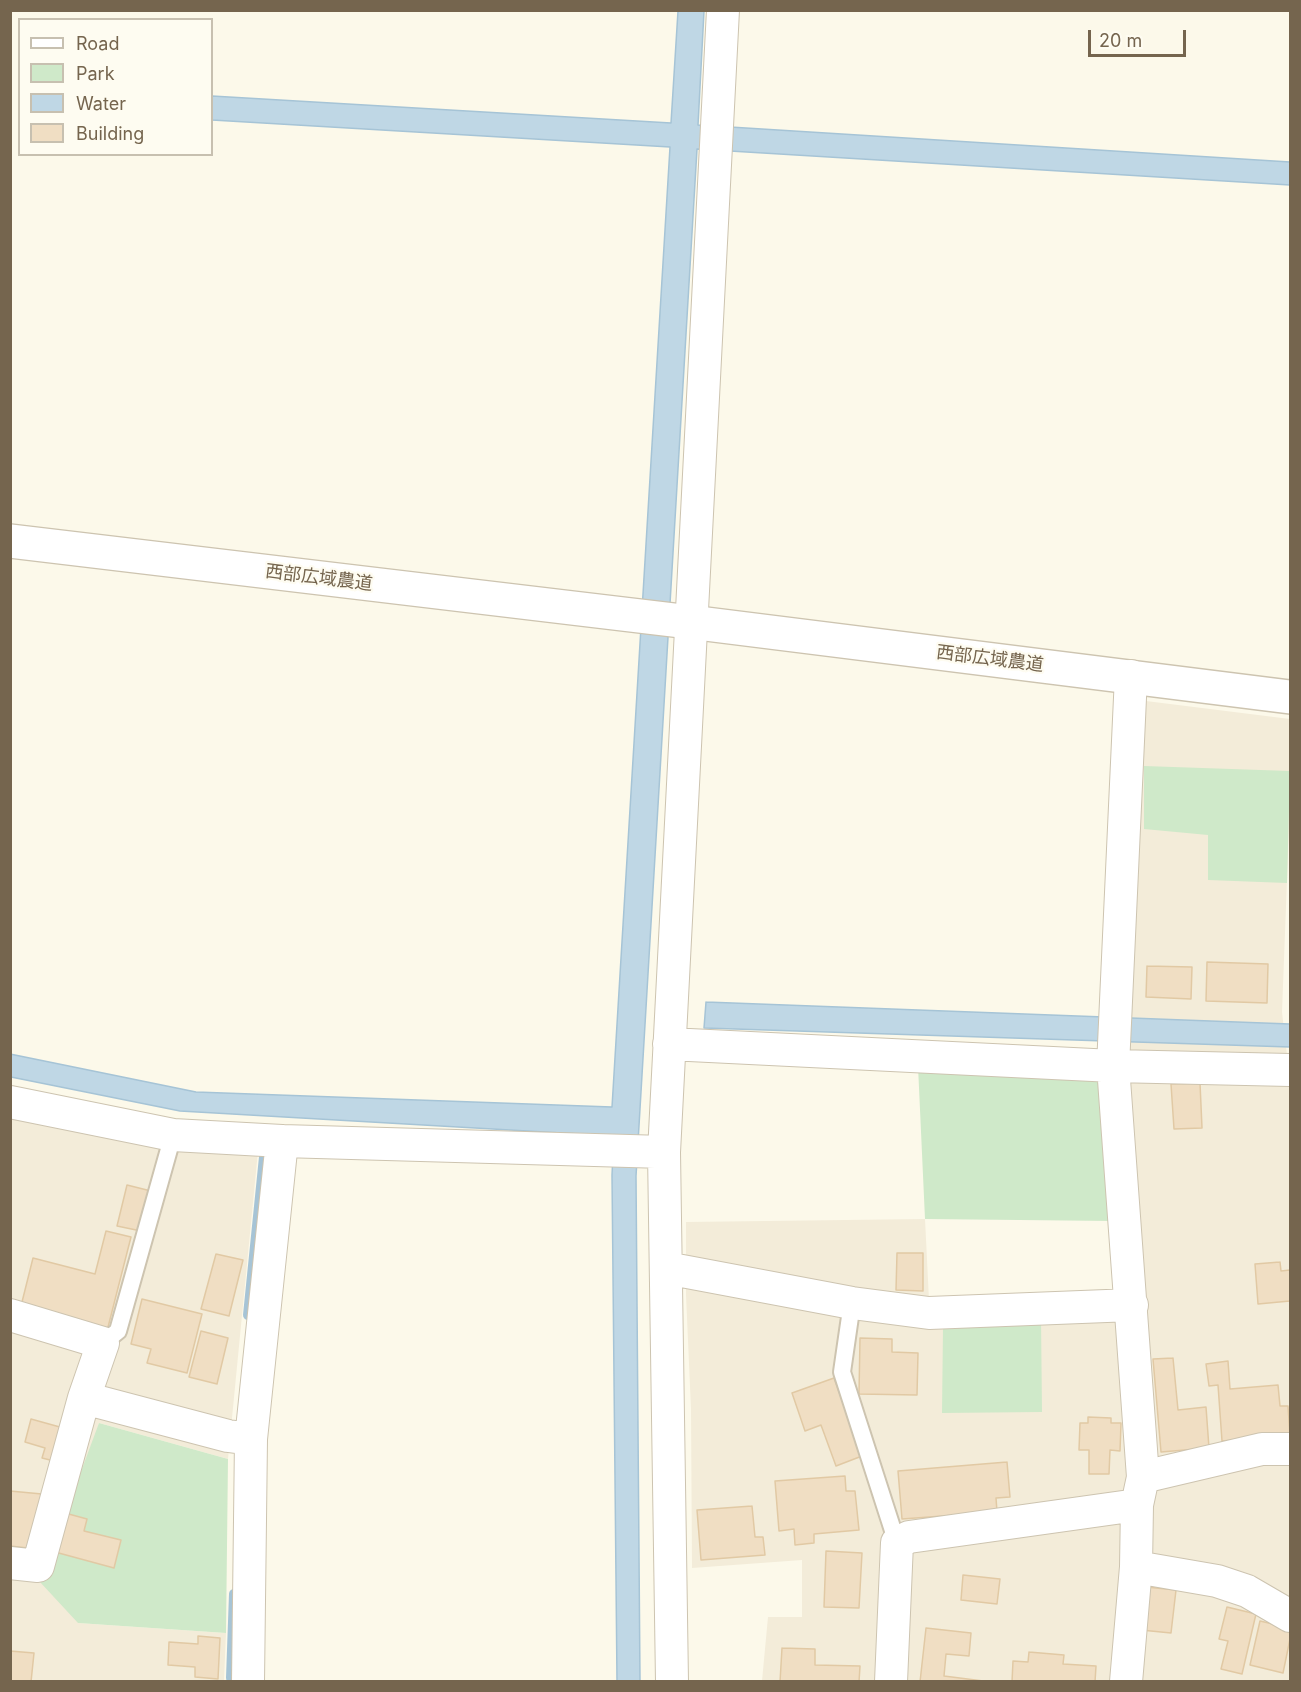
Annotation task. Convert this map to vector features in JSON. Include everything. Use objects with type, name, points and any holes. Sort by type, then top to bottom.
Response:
[{"type":"street","points":[[672,1682],[666,1268],[656,1152],[669,1044],[723,10]]},
{"type":"street","name":"西部広域農道","points":[[10,541],[627,614],[1290,697]]},
{"type":"street","points":[[1126,1682],[1140,1491],[1132,1305],[1114,1059],[1131,676]]},
{"type":"street","points":[[669,1044],[1114,1059],[1290,1070]]},
{"type":"street","points":[[10,1102],[174,1135],[282,1141],[656,1152]]},
{"type":"street","points":[[248,1682],[251,1439],[282,1141]]},
{"type":"street","points":[[666,1268],[852,1303],[928,1313],[1132,1305]]},
{"type":"street","points":[[10,1315],[103,1343],[84,1398],[38,1566],[10,1563]]},
{"type":"street","points":[[84,1398],[228,1436],[251,1439]]},
{"type":"street","points":[[891,1682],[897,1543],[909,1537],[1140,1491],[1262,1449],[1290,1449]]},
{"type":"street","points":[[1136,1567],[1217,1581],[1247,1591],[1290,1616]]},
{"type":"lane","points":[[103,1343],[118,1331],[174,1135]]},
{"type":"lane","points":[[852,1303],[842,1372],[897,1543]]},
{"type":"shaded area","points":[[1114,697],[1290,719],[1290,801],[1282,1012],[1287,1055],[1290,1055],[1290,1681],[762,1681],[768,1617],[802,1617],[802,1560],[692,1568],[686,1222],[925,1219],[929,1300],[1118,1294],[1104,1006]]},
{"type":"shaded area","points":[[11,1113],[258,1151],[228,1459],[99,1423],[78,1623],[226,1633],[224,1681],[11,1682]]},
{"type":"green space","points":[[1144,766],[1290,771],[1287,883],[1208,880],[1208,835],[1144,829]]},
{"type":"green space","points":[[918,1066],[1104,1074],[1113,1221],[925,1219]]},
{"type":"green space","points":[[1041,1318],[1042,1412],[942,1413],[943,1327]]},
{"type":"green space","points":[[99,1423],[228,1459],[226,1633],[78,1623],[40,1582]]},
{"type":"water","points":[[678,11],[704,11],[698,125],[1290,162],[1290,185],[697,149],[636,1176],[640,1681],[617,1681],[612,1175],[614,1136],[180,1111],[11,1077],[10,1054],[196,1092],[612,1107],[670,147],[213,120],[213,96],[671,123]]},
{"type":"water","points":[[706,1002],[1290,1024],[1290,1047],[704,1028]]},
{"type":"building","points":[[1207,962],[1268,964],[1267,1003],[1206,1001]]},
{"type":"building","points":[[1147,966],[1192,967],[1191,999],[1146,997]]},
{"type":"building","points":[[1200,1083],[1202,1128],[1174,1129],[1171,1084]]},
{"type":"building","points":[[127,1185],[151,1191],[141,1231],[117,1226]]},
{"type":"building","points":[[106,1231],[131,1237],[106,1335],[21,1306],[33,1258],[95,1274]]},
{"type":"building","points":[[897,1253],[923,1253],[923,1291],[896,1290]]},
{"type":"building","points":[[216,1254],[243,1260],[229,1316],[201,1309]]},
{"type":"building","points":[[1280,1262],[1281,1271],[1290,1270],[1290,1301],[1258,1304],[1255,1264]]},
{"type":"building","points":[[142,1299],[202,1314],[187,1373],[147,1363],[151,1349],[131,1344]]},
{"type":"building","points":[[201,1331],[228,1338],[217,1384],[189,1377]]},
{"type":"building","points":[[860,1338],[892,1339],[892,1352],[918,1353],[917,1395],[859,1394]]},
{"type":"building","points":[[1173,1358],[1178,1410],[1206,1407],[1209,1448],[1161,1452],[1153,1359]]},
{"type":"building","points":[[1228,1361],[1230,1389],[1278,1385],[1280,1406],[1288,1406],[1290,1435],[1222,1441],[1218,1385],[1209,1386],[1206,1364]]},
{"type":"building","points":[[834,1378],[862,1456],[836,1466],[821,1425],[805,1431],[792,1393]]},
{"type":"building","points":[[1088,1417],[1111,1418],[1111,1423],[1121,1423],[1120,1451],[1110,1450],[1109,1474],[1089,1474],[1089,1450],[1079,1450],[1080,1423],[1088,1423]]},
{"type":"building","points":[[31,1419],[67,1429],[58,1462],[42,1458],[45,1448],[25,1442]]},
{"type":"building","points":[[1007,1462],[1010,1497],[996,1498],[997,1512],[902,1519],[898,1471]]},
{"type":"building","points":[[845,1476],[846,1491],[855,1491],[859,1530],[814,1534],[814,1543],[795,1545],[794,1529],[779,1531],[775,1481]]},
{"type":"building","points":[[10,1491],[42,1494],[37,1549],[10,1546]]},
{"type":"building","points":[[752,1506],[755,1537],[763,1537],[765,1555],[701,1560],[697,1510]]},
{"type":"building","points":[[65,1513],[87,1519],[84,1531],[121,1540],[114,1568],[55,1552]]},
{"type":"building","points":[[826,1551],[862,1553],[859,1608],[824,1607]]},
{"type":"building","points":[[963,1575],[1000,1579],[997,1604],[961,1600]]},
{"type":"building","points":[[1146,1587],[1176,1590],[1171,1633],[1141,1630]]},
{"type":"building","points":[[1227,1607],[1256,1614],[1242,1674],[1221,1669],[1228,1641],[1219,1639]]},
{"type":"building","points":[[1260,1621],[1290,1628],[1283,1673],[1250,1665]]},
{"type":"building","points":[[926,1628],[971,1633],[969,1656],[946,1654],[944,1676],[991,1682],[920,1682]]},
{"type":"building","points":[[198,1636],[220,1638],[218,1679],[195,1677],[195,1667],[168,1665],[169,1642],[198,1644]]},
{"type":"building","points":[[782,1648],[815,1649],[815,1665],[860,1666],[859,1682],[780,1682]]},
{"type":"building","points":[[10,1651],[34,1653],[31,1682],[10,1682]]},
{"type":"building","points":[[1029,1652],[1064,1655],[1063,1664],[1096,1666],[1095,1682],[1012,1682],[1013,1661],[1028,1662]]},
{"type":"waterway","points":[[248,1315],[264,1157]]},
{"type":"waterway","points":[[231,1678],[234,1594]]}]
